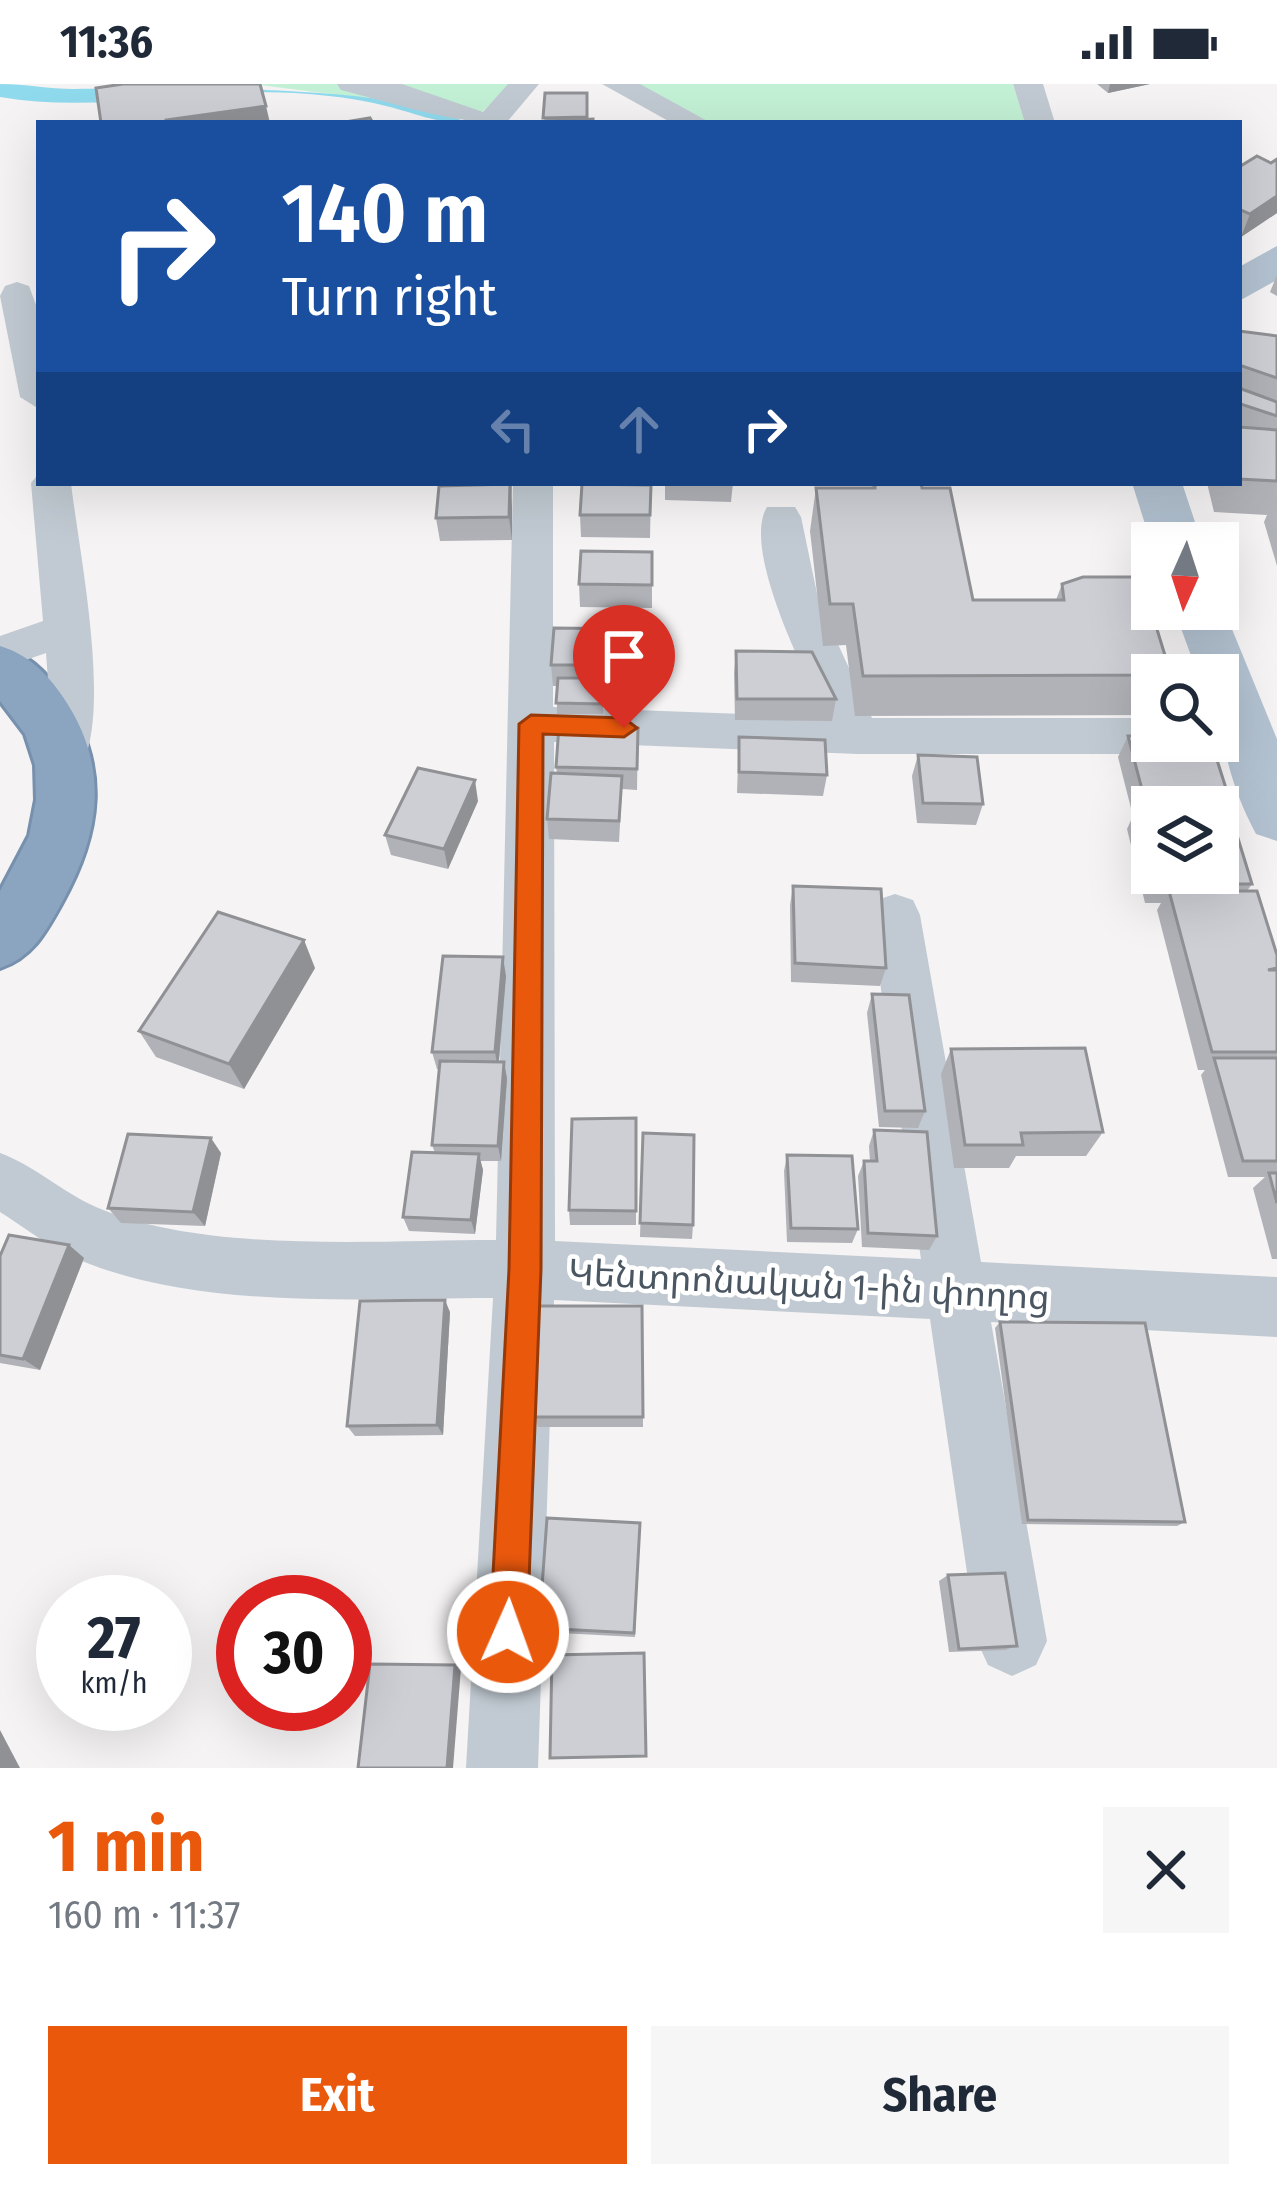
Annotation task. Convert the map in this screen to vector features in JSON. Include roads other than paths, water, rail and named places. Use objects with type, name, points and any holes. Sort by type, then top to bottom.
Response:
[{"type":"highway","points":[[0,667],[46,709],[65,754],[65,825],[31,904],[0,940]]},
{"type":"highway","points":[[0,704],[28,743],[35,781],[25,854],[0,888]]},
{"type":"main road","points":[[1242,286],[1277,259]]},
{"type":"main road","points":[[1158,486],[1169,522]]},
{"type":"main road","points":[[1239,748],[1277,817]]},
{"type":"street","points":[[352,84],[387,88],[479,120]]},
{"type":"street","points":[[491,120],[524,84]]},
{"type":"street","points":[[617,84],[690,120]]},
{"type":"street","points":[[1028,84],[1039,120]]},
{"type":"street","points":[[17,293],[36,383]]},
{"type":"street","points":[[51,486],[69,628],[73,706],[65,754]]},
{"type":"street","points":[[502,1768],[525,1269],[533,486]]},
{"type":"street","points":[[781,517],[784,567],[802,623],[858,736]]},
{"type":"street","points":[[0,653],[69,628]]},
{"type":"street","points":[[531,724],[858,736],[1131,736]]},
{"type":"street","points":[[895,915],[1012,1641]]},
{"type":"street","name":"Կենտրոնական 1-ին փողոց","points":[[0,1180],[83,1232],[180,1259],[298,1269],[525,1269],[1277,1307]]},
{"type":"waterway","points":[[0,90],[76,96],[201,84],[297,86],[395,100],[447,120]]}]
